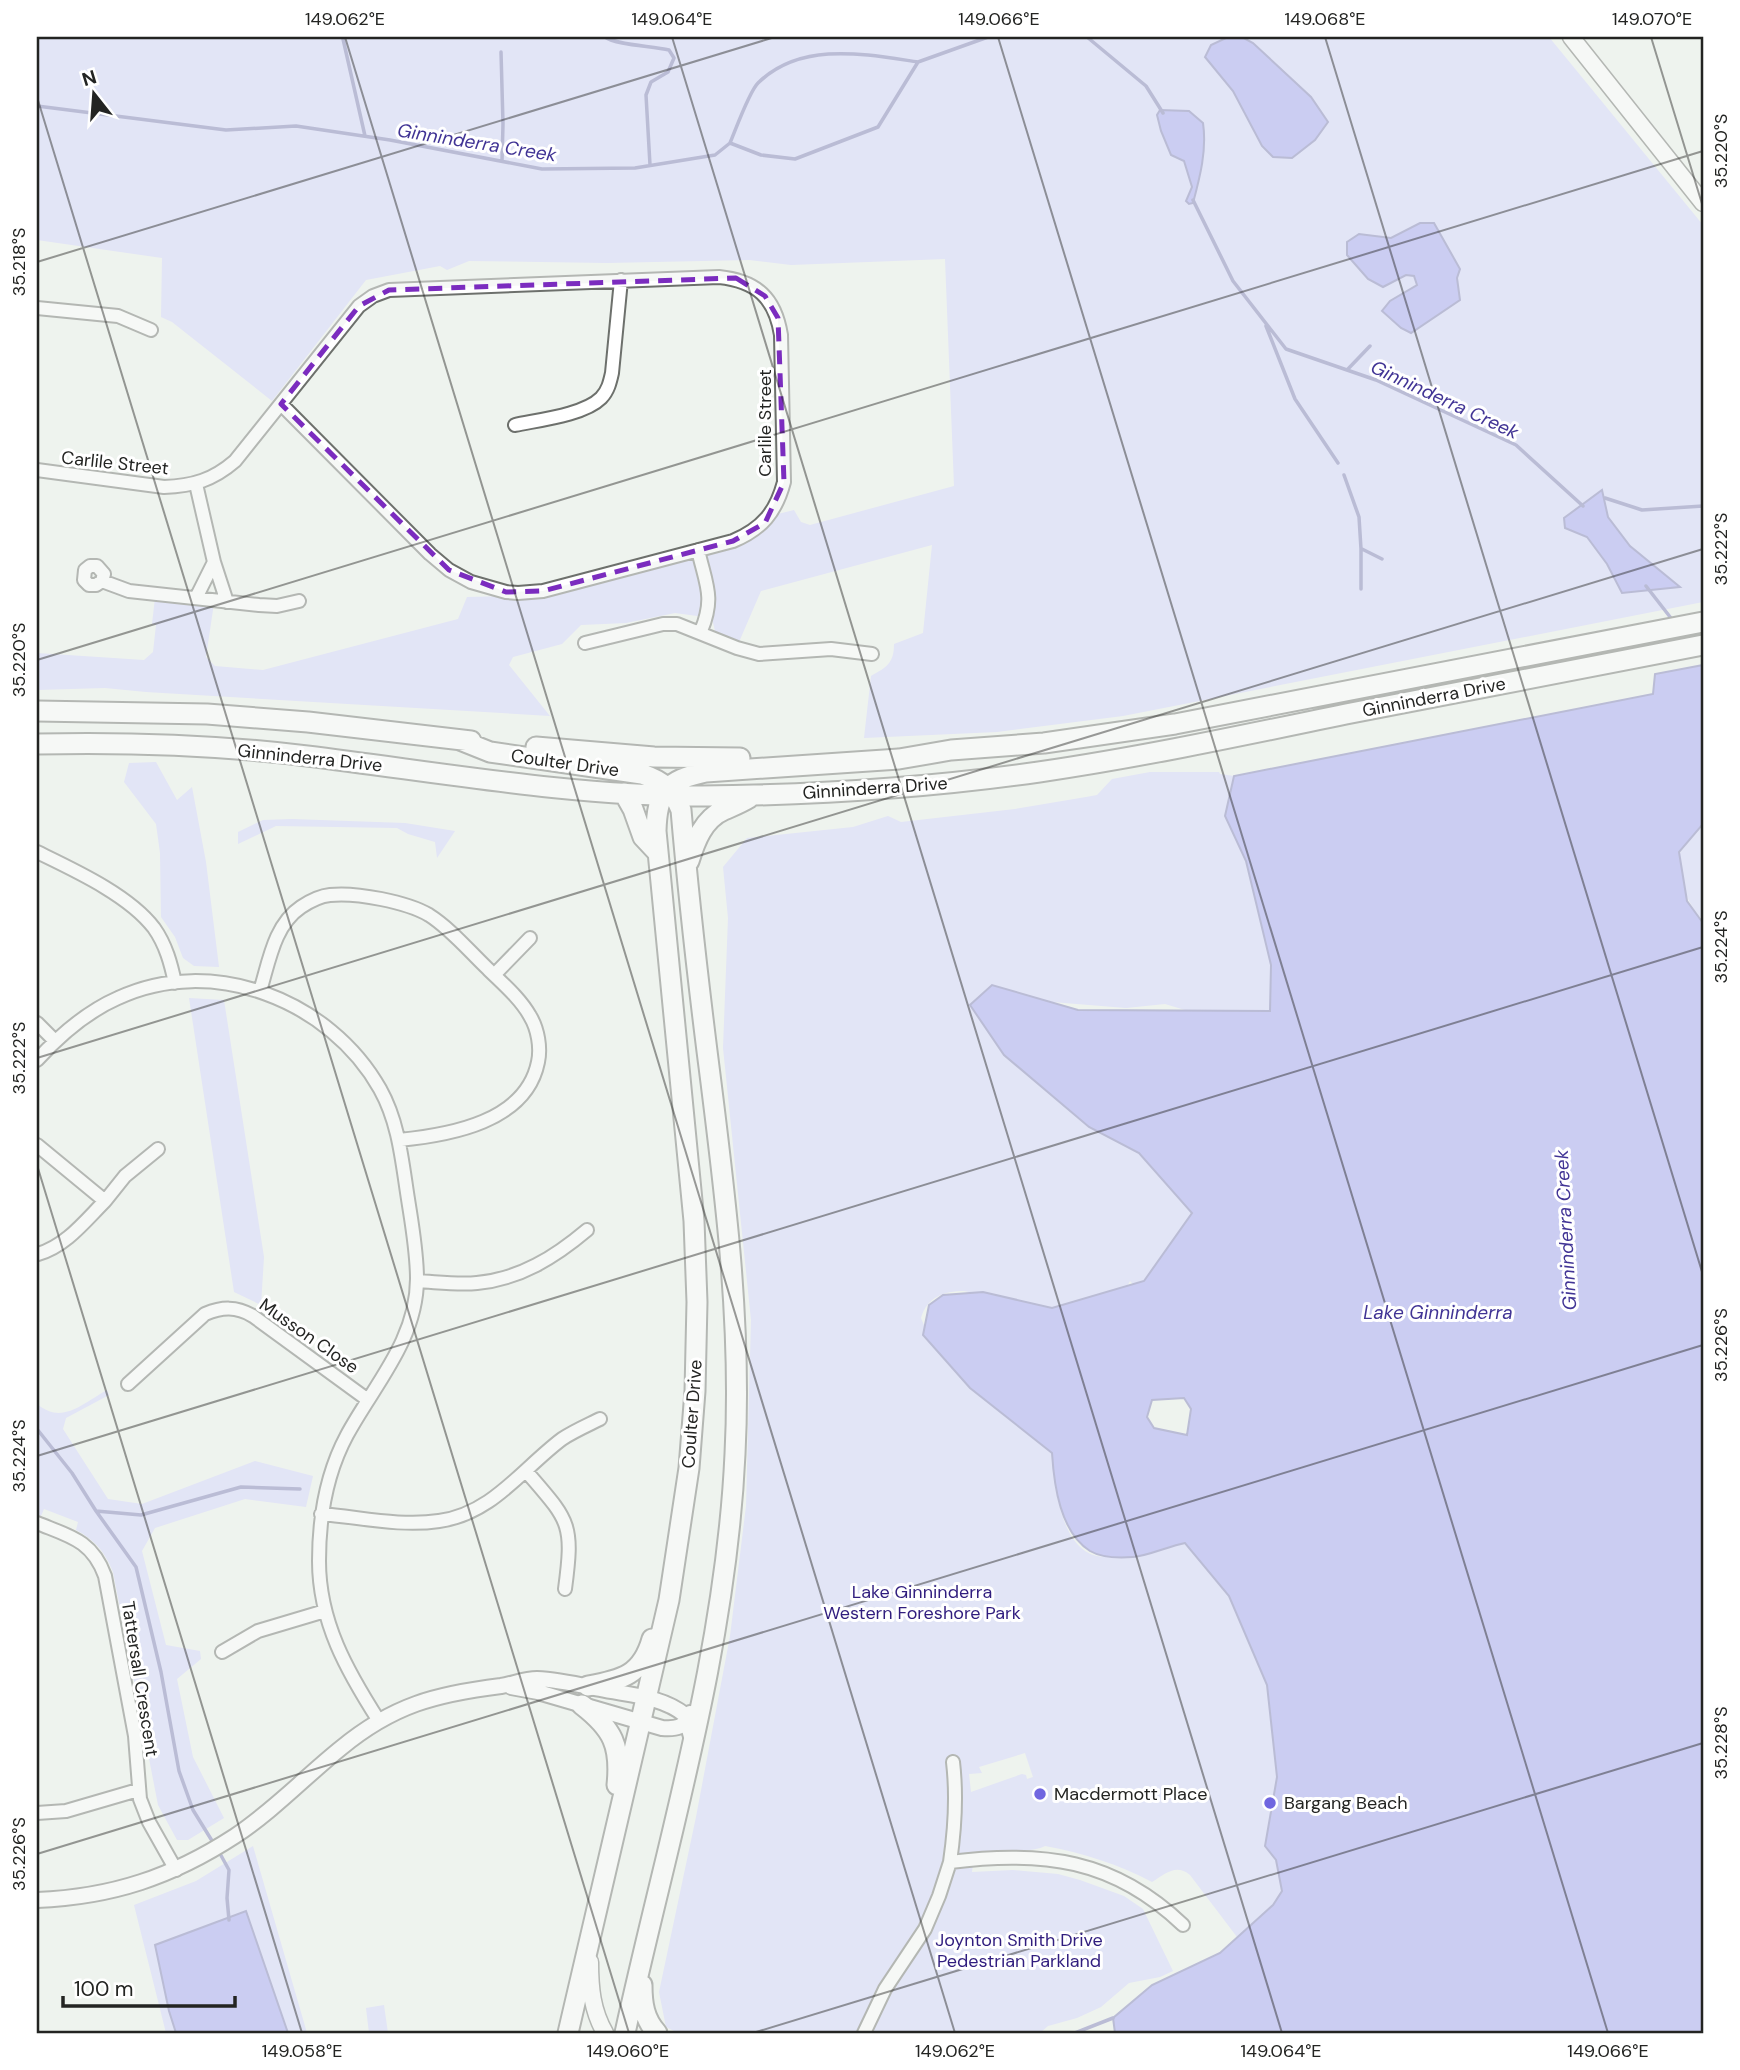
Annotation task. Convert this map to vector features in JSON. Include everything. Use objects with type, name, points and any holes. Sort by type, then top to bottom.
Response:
[{"type":"main road","points":[[1572,37],[1703,203]]},
{"type":"main road","name":"Ginninderra Drive","points":[[37,711],[207,714],[308,722],[460,740],[679,757],[740,758],[951,750],[1044,743],[1175,724],[1703,622]]},
{"type":"main road","name":"Ginninderra Drive","points":[[37,744],[140,744],[290,754],[539,787],[624,793],[671,790],[754,795],[903,788],[1040,772],[1703,645]]},
{"type":"main road","name":"Coulter Drive","points":[[460,740],[491,752],[642,774],[656,779],[671,790],[657,809],[658,853],[693,1209],[697,1302],[696,1369],[689,1468],[669,1600],[568,2033]]},
{"type":"main road","name":"Ginninderra Drive","points":[[671,790],[706,772],[899,759],[951,750]]},
{"type":"main road","points":[[625,2033],[716,1637],[731,1514],[738,1372],[731,1253],[690,914],[681,810],[671,790]]},
{"type":"main road","points":[[624,793],[633,808],[643,837],[658,853]]},
{"type":"main road","points":[[686,868],[695,842],[709,820],[754,795]]},
{"type":"main road","points":[[619,1814],[617,1785],[620,1763],[615,1744],[585,1696],[634,1671],[645,1659],[658,1614],[669,1600]]},
{"type":"main road","points":[[590,1938],[590,1988],[596,2018],[605,2033]]},
{"type":"main road","points":[[645,1949],[643,2005],[647,2018],[657,2033]]},
{"type":"street","name":"Carlile Street","points":[[37,470],[164,487],[196,484],[221,473],[235,461],[359,306],[373,296],[399,290],[719,277],[736,278],[752,285],[765,296],[778,318],[781,335],[784,473],[779,500],[765,523],[750,534],[733,541],[543,591],[506,592],[482,586],[449,570],[281,404]]},
{"type":"street","points":[[515,425],[580,410],[601,398],[609,386],[612,373],[621,281]]},
{"type":"street","points":[[37,308],[118,316],[151,330]]},
{"type":"street","points":[[196,484],[214,562],[227,602]]},
{"type":"street","points":[[698,550],[709,597],[708,614],[701,631]]},
{"type":"street","points":[[196,598],[214,562]]},
{"type":"street","points":[[102,581],[129,591],[227,602],[268,606],[299,601]]},
{"type":"street","points":[[585,643],[663,624],[677,624],[759,654],[831,649],[872,654]]},
{"type":"street","points":[[37,852],[75,871],[141,914],[164,945],[175,983]]},
{"type":"street","points":[[260,991],[283,926],[302,906],[317,898],[334,894],[403,904],[422,912],[448,930],[519,1000],[534,1023],[539,1059],[531,1083],[521,1096],[480,1123],[442,1134],[399,1140]]},
{"type":"street","points":[[494,975],[530,938]]},
{"type":"street","points":[[37,1060],[88,1014],[118,998],[141,989],[206,981],[260,991],[316,1018],[355,1054],[379,1089],[399,1140],[416,1249],[417,1281],[411,1322],[401,1346],[346,1437],[333,1466],[321,1514],[319,1562],[325,1611],[346,1669],[379,1721]]},
{"type":"street","points":[[37,1023],[55,1041]]},
{"type":"street","points":[[37,1145],[105,1201]]},
{"type":"street","points":[[38,1254],[63,1243],[105,1201],[125,1176],[158,1149]]},
{"type":"street","points":[[417,1281],[475,1283],[498,1280],[560,1253],[587,1230]]},
{"type":"street","name":"Musson Close","points":[[128,1384],[205,1314],[218,1308],[232,1308],[253,1316],[368,1400]]},
{"type":"street","points":[[321,1514],[411,1522],[447,1520],[470,1513],[491,1501],[563,1438],[600,1419]]},
{"type":"street","points":[[526,1471],[556,1506],[567,1524],[570,1546],[565,1589]]},
{"type":"street","name":"Tattersall Crescent","points":[[37,1525],[85,1544],[99,1561],[105,1576],[135,1736],[138,1790],[149,1822],[176,1870]]},
{"type":"street","points":[[222,1652],[258,1631],[325,1611]]},
{"type":"street","points":[[37,1900],[108,1893],[176,1870],[234,1837],[341,1747],[379,1721],[413,1704],[449,1693],[535,1679],[585,1696],[641,1723],[677,1729],[687,1722],[705,1650],[716,1637]]},
{"type":"street","points":[[585,1696],[647,1698],[664,1702],[685,1715],[693,1744]]},
{"type":"street","points":[[864,2033],[884,1989],[925,1929],[939,1896],[950,1861],[956,1825],[953,1762]]},
{"type":"street","points":[[37,1814],[66,1811],[138,1790]]},
{"type":"street","points":[[950,1861],[1014,1857],[1057,1860],[1087,1866],[1117,1877],[1148,1896],[1184,1925]]},
{"type":"highlighted area","points":[[736,278],[765,296],[778,318],[784,482],[765,523],[733,541],[543,591],[506,592],[449,570],[281,404],[359,306],[389,290]]},
{"type":"green space","points":[[37,37],[1549,37],[1703,225],[1703,602],[1123,716],[997,732],[864,738],[871,676],[888,664],[893,656],[894,644],[923,633],[932,545],[761,591],[739,642],[715,631],[712,618],[675,613],[626,623],[581,625],[562,644],[513,657],[509,665],[550,716],[105,688],[37,690],[37,653],[144,660],[153,652],[155,598],[214,603],[206,657],[215,666],[263,670],[458,619],[467,597],[512,596],[749,535],[778,514],[794,510],[801,522],[810,525],[954,486],[945,259],[791,265],[749,260],[607,263],[469,261],[447,270],[440,266],[366,280],[272,401],[172,322],[161,317],[162,258],[37,240]]},
{"type":"green space","points":[[156,762],[177,800],[192,787],[206,862],[219,967],[194,966],[183,958],[175,937],[161,917],[160,853],[156,824],[124,782],[129,763]]},
{"type":"green space","name":"Lake Ginninderra Western Foreshore Park","points":[[1150,772],[1219,772],[1234,776],[1227,807],[1254,870],[1263,934],[1271,965],[1271,1011],[1252,1010],[1205,1016],[1165,1004],[1126,1008],[1052,1002],[1017,996],[1089,1127],[1139,1153],[1192,1213],[1144,1281],[1133,1284],[1130,1281],[1124,1292],[1069,1314],[964,1291],[950,1292],[932,1300],[921,1318],[926,1330],[1054,1451],[1055,1482],[1063,1519],[1081,1548],[1094,1555],[1111,1556],[1175,1526],[1219,1580],[1222,1589],[1226,1591],[1230,1588],[1229,1596],[1267,1685],[1278,1773],[1285,1896],[1237,1937],[1190,1875],[1180,1870],[1171,1871],[1152,1882],[1100,1860],[1045,1846],[1022,1851],[974,1853],[972,1872],[1013,1870],[1058,1874],[1124,1896],[1143,1909],[1173,1971],[1160,1977],[1129,1983],[1101,2007],[1077,2018],[1048,2026],[1040,2033],[678,2033],[666,2027],[659,1992],[730,1636],[746,1506],[751,1320],[723,1048],[728,918],[723,867],[747,838],[853,827],[888,816],[901,822],[1015,809],[1097,795],[1112,779]],"holes":[[[1025,1753],[1033,1777],[1027,1779],[1026,1775],[1022,1774],[971,1792],[969,1774],[982,1773],[979,1767]]]},
{"type":"green space","points":[[263,820],[405,823],[455,831],[437,858],[435,842],[397,828],[276,826],[238,844],[238,832]]},
{"type":"green space","points":[[1703,824],[1703,920],[1684,889],[1679,854]]},
{"type":"green space","points":[[189,998],[224,1000],[264,1257],[261,1305],[234,1292]]},
{"type":"green space","points":[[107,1390],[109,1395],[66,1418],[63,1429],[108,1499],[142,1504],[255,1461],[313,1476],[306,1507],[245,1499],[155,1528],[142,1551],[166,1645],[200,1651],[201,1659],[177,1679],[193,1757],[224,1818],[188,1840],[177,1840],[158,1805],[110,1565],[94,1542],[76,1530],[78,1522],[44,1509],[41,1516],[37,1514],[37,1404],[55,1413],[64,1412]]},
{"type":"green space","points":[[253,1846],[307,2033],[166,2033],[134,1905],[196,1881]]},
{"type":"green space","points":[[384,2005],[388,2033],[369,2033],[366,2008]]},
{"type":"water","points":[[1228,37],[1242,37],[1253,43],[1311,97],[1328,122],[1315,140],[1292,158],[1273,157],[1262,146],[1233,91],[1205,57],[1211,45]]},
{"type":"water","points":[[1160,110],[1189,111],[1203,123],[1203,153],[1193,203],[1186,201],[1192,187],[1184,161],[1171,155],[1161,131],[1157,115]]},
{"type":"water","points":[[1420,223],[1434,223],[1460,269],[1457,278],[1460,300],[1411,333],[1382,311],[1390,301],[1417,285],[1414,276],[1406,275],[1383,287],[1368,279],[1347,255],[1347,242],[1359,234],[1391,238]]},
{"type":"water","points":[[1602,490],[1608,517],[1630,546],[1680,587],[1622,593],[1607,564],[1587,537],[1565,528],[1564,518]]},
{"type":"water","name":"Lake Ginninderra","points":[[1703,665],[1703,824],[1679,852],[1687,901],[1703,923],[1703,2033],[1115,2033],[1113,2018],[1152,1985],[1220,1953],[1273,1905],[1282,1891],[1276,1860],[1265,1846],[1277,1777],[1267,1685],[1229,1596],[1185,1543],[1133,1557],[1105,1556],[1090,1551],[1080,1543],[1065,1520],[1057,1493],[1052,1453],[970,1388],[923,1335],[929,1305],[943,1295],[983,1292],[1052,1308],[1144,1281],[1192,1213],[1139,1153],[1089,1127],[1004,1055],[970,1005],[992,985],[1078,1010],[1270,1011],[1271,965],[1246,861],[1225,816],[1234,776],[1653,694],[1655,674]],"holes":[[[1184,1398],[1191,1409],[1187,1435],[1154,1428],[1147,1417],[1152,1400]]]},
{"type":"water","points":[[246,1911],[288,2033],[176,2033],[155,1945]]},
{"type":"waterway","points":[[605,37],[626,44],[669,50],[674,58],[668,72],[651,82],[646,95],[650,165]]},
{"type":"waterway","name":"Ginninderra Creek","points":[[37,106],[226,130],[296,126],[390,140],[542,169],[635,168],[715,155],[730,143],[761,155],[795,159],[878,127],[918,62],[988,37]]},
{"type":"waterway","name":"Ginninderra Creek","points":[[1087,37],[1146,86],[1163,113]]},
{"type":"waterway","points":[[343,39],[365,136]]},
{"type":"waterway","points":[[501,52],[502,161]]},
{"type":"waterway","points":[[730,143],[754,88],[775,70],[794,61],[813,56],[855,54],[918,62]]},
{"type":"waterway","name":"Ginninderra Creek","points":[[1193,200],[1233,281],[1286,349],[1376,380],[1516,445],[1583,506]]},
{"type":"waterway","name":"Ginninderra Creek","points":[[1266,326],[1295,399],[1338,463]]},
{"type":"waterway","points":[[1347,370],[1370,346]]},
{"type":"waterway","name":"Ginninderra Creek","points":[[1344,475],[1359,517],[1361,589]]},
{"type":"waterway","points":[[1605,498],[1642,510],[1703,506]]},
{"type":"waterway","points":[[1362,549],[1382,559]]},
{"type":"waterway","name":"Ginninderra Creek","points":[[1646,586],[1674,622]]},
{"type":"waterway","points":[[37,1429],[72,1473],[96,1511],[141,1515],[241,1487],[300,1489]]},
{"type":"waterway","points":[[96,1511],[136,1567],[161,1672],[179,1771],[193,1810],[214,1844]]},
{"type":"waterway","points":[[218,1850],[229,1870],[229,1920]]},
{"type":"waterway","points":[[1075,2033],[1113,2018]]},
{"type":"place","name":"Macdermott Place","points":[[1040,1794]]},
{"type":"place","name":"Bargang Beach","points":[[1270,1803]]},
{"type":"park label","name":"Joynton Smith Drive Pedestrian Parkland","points":[[1019,1950]]}]
